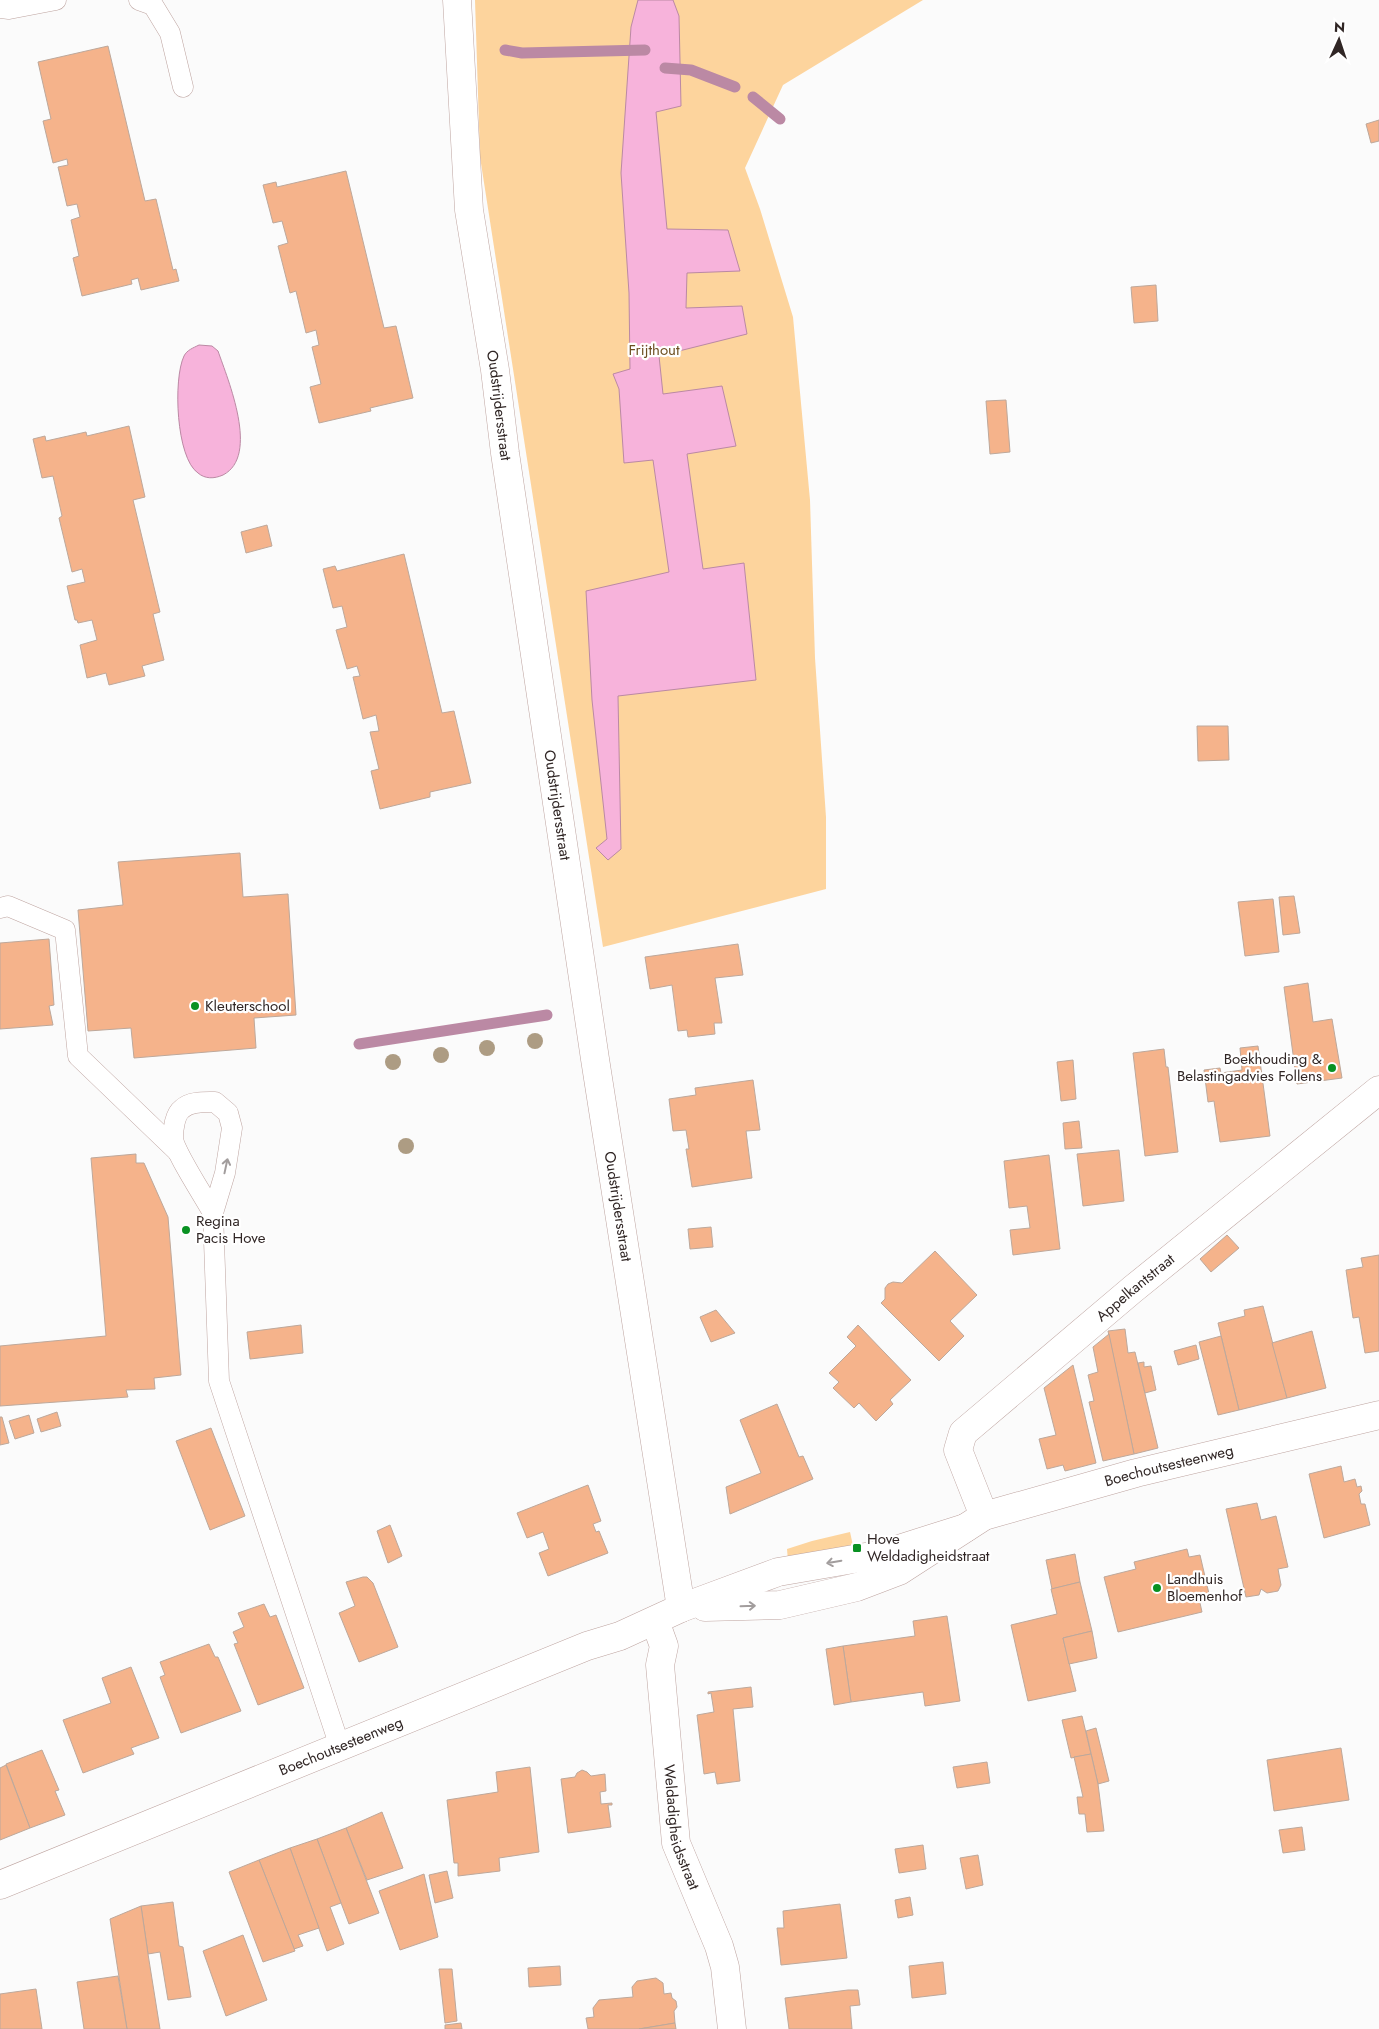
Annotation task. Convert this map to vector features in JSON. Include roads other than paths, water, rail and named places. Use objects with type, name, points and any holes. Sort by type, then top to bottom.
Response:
[{"type":"street","name":"Oudstrijdersstraat","points":[[457,0],[468,210],[495,370],[505,453],[595,1059],[681,1608]]},
{"type":"street","name":"Appelkantstraat","points":[[975,1522],[958,1450],[963,1433],[1103,1314],[1379,1090]]},
{"type":"street","name":"Boechoutsesteenweg","points":[[0,1885],[587,1646],[620,1636],[681,1608],[778,1572],[883,1554],[975,1522],[1136,1473],[1379,1415]]},
{"type":"street","name":"Boechoutsesteenweg","points":[[681,1608],[780,1604],[857,1587],[899,1571],[975,1522]]},
{"type":"street","points":[[778,1572],[780,1604]]},
{"type":"street","name":"Weldadigheidsstraat","points":[[655,1621],[664,1646],[660,1665],[676,1843],[719,1946],[725,1967],[732,2029]]},
{"type":"lane","points":[[0,8],[9,9],[56,0]]},
{"type":"lane","points":[[139,0],[153,5],[170,33],[182,87]]},
{"type":"lane","points":[[0,908],[8,906],[65,930],[78,1056],[178,1150]]},
{"type":"lane","points":[[213,1213],[173,1138],[176,1119],[182,1109],[195,1103],[215,1102],[228,1113],[232,1128],[230,1151],[213,1213],[219,1381],[340,1747]]},
{"type":"waterway","points":[[505,50],[522,53],[645,50]]},
{"type":"waterway","points":[[665,68],[691,70],[735,87]]},
{"type":"waterway","points":[[753,97],[780,119]]},
{"type":"waterway","points":[[359,1044],[547,1015]]},
{"type":"place","name":"Kleuterschool","points":[[195,1006]]},
{"type":"place","name":"Boekhouding & Belastingadvies Follens","points":[[1332,1068]]},
{"type":"place","name":"Regina Pacis Hove","points":[[186,1230]]},
{"type":"place","name":"Hove Weldadigheidstraat","points":[[857,1548]]},
{"type":"place","name":"Landhuis Bloemenhof","points":[[1157,1588]]},
{"type":"park label","name":"Frijthout","points":[[654,350]]}]
